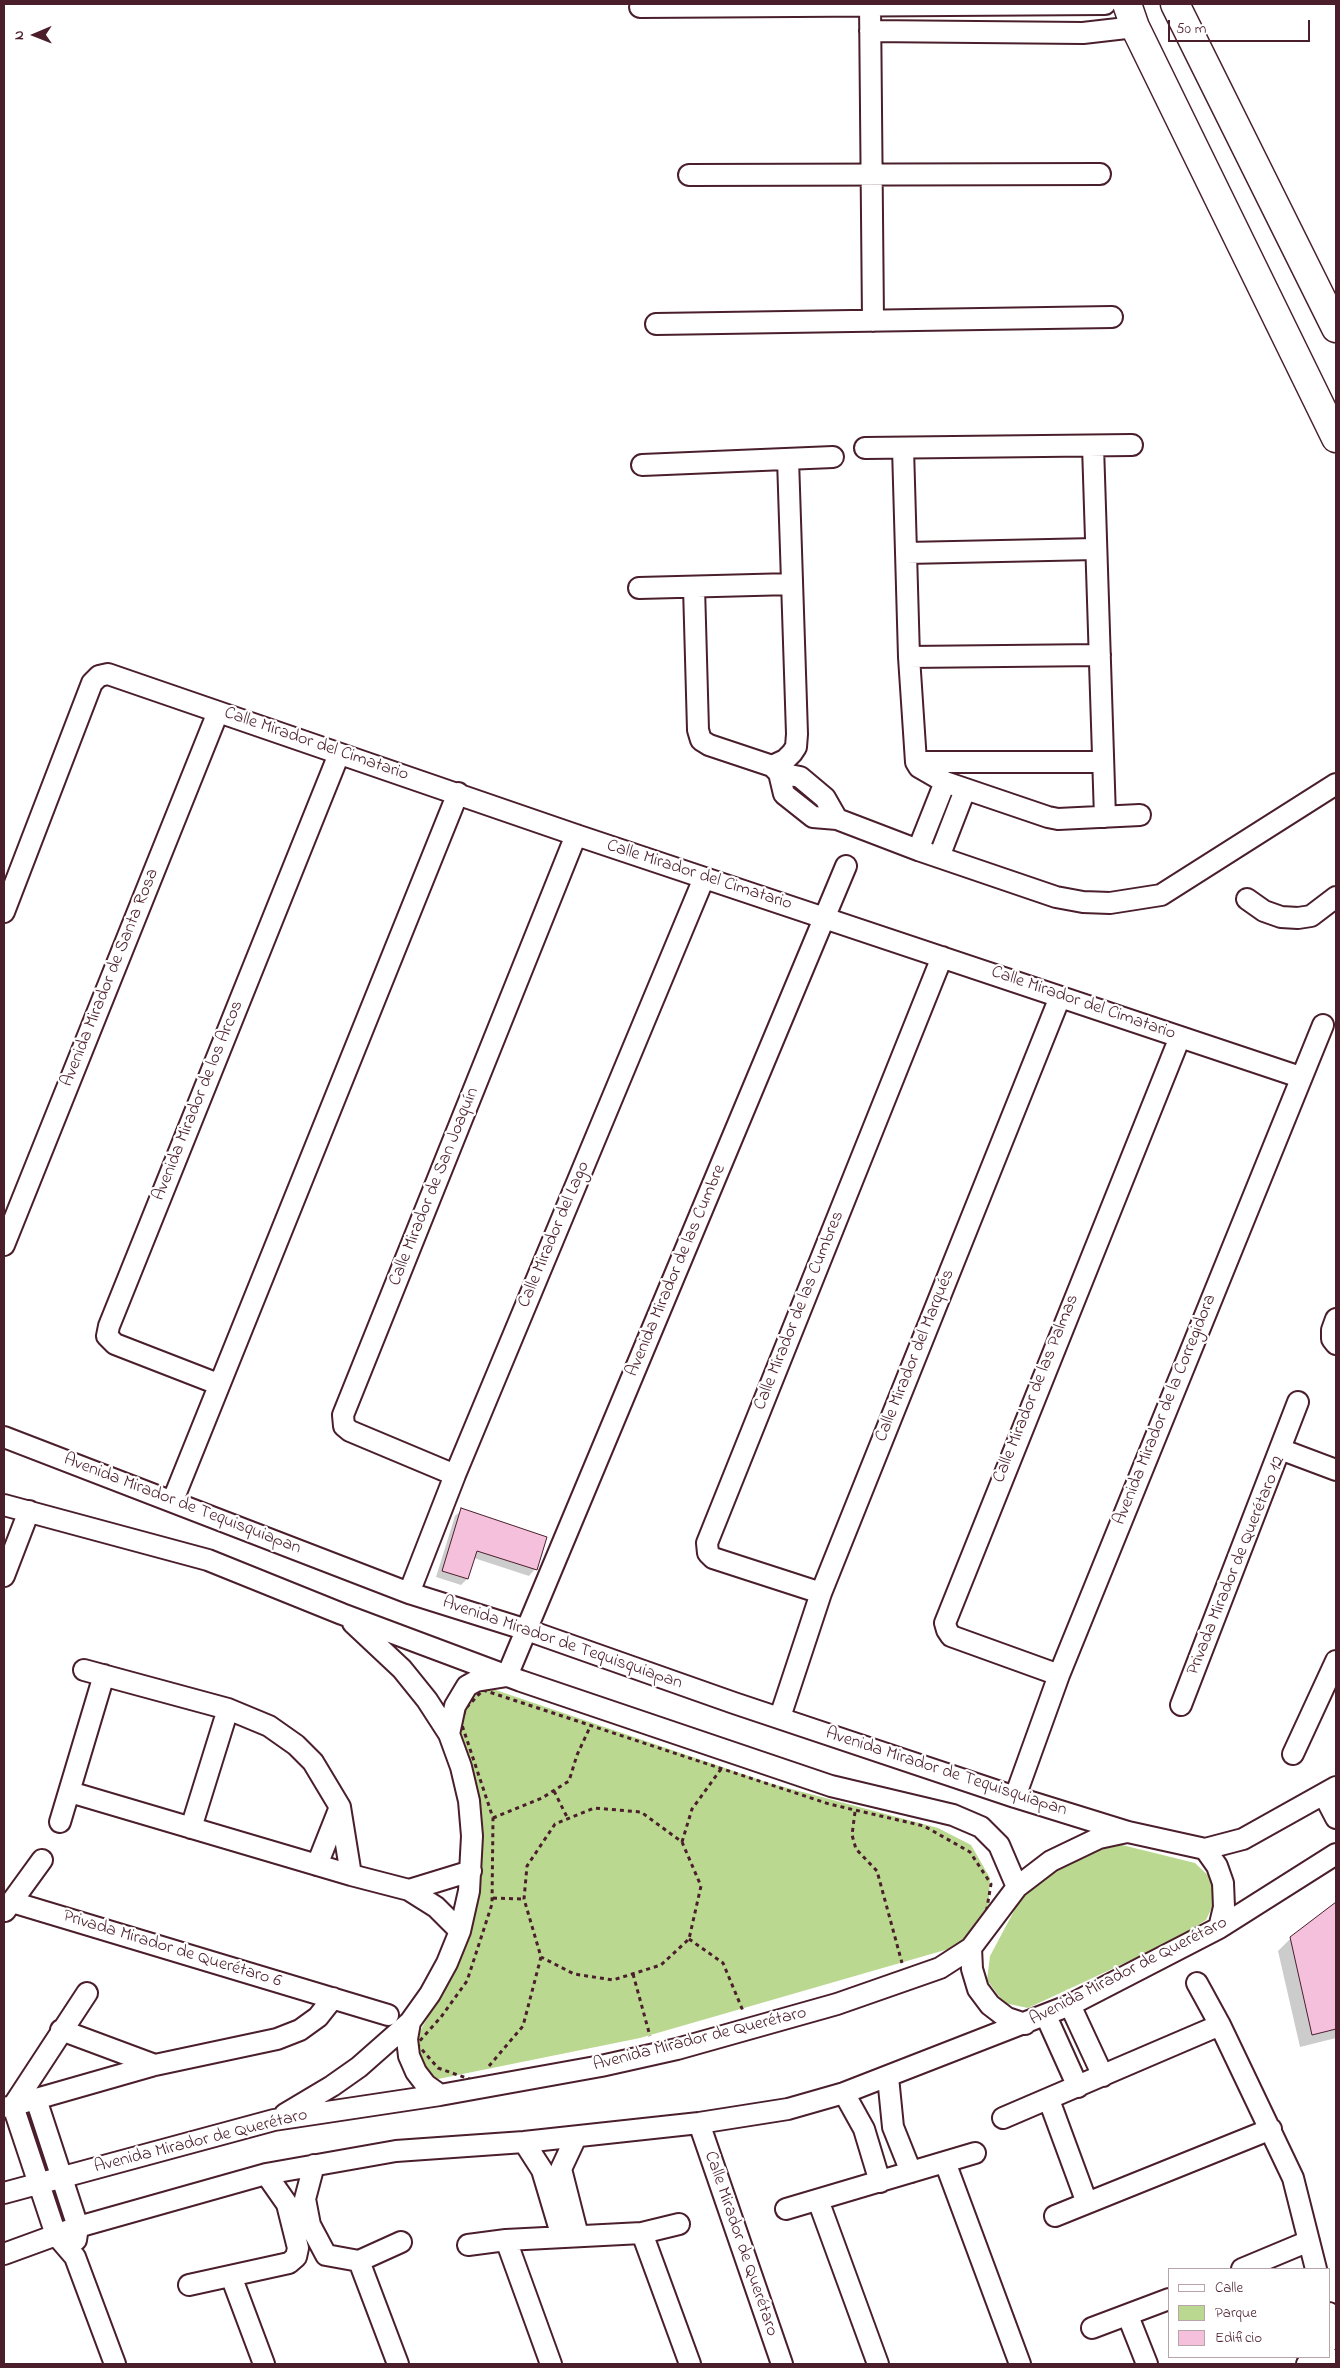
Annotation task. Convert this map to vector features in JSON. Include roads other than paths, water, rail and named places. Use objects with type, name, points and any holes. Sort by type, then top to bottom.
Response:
[{"type":"street","points":[[640,7],[870,4],[1105,4]]},
{"type":"street","points":[[870,4],[873,321]]},
{"type":"street","points":[[1175,4],[1336,328]]},
{"type":"street","points":[[1067,5],[1069,33]]},
{"type":"street","points":[[870,31],[1100,32],[1131,15],[1336,438]]},
{"type":"street","points":[[689,175],[1100,174]]},
{"type":"street","points":[[656,324],[1112,317]]},
{"type":"street","points":[[865,448],[1132,445]]},
{"type":"street","points":[[1093,446],[1104,817]]},
{"type":"street","points":[[903,448],[909,658],[916,762],[919,767],[945,782],[964,790],[1048,817],[1140,815]]},
{"type":"street","points":[[642,465],[833,457]]},
{"type":"street","points":[[775,770],[796,747],[788,459]]},
{"type":"street","points":[[906,553],[1096,549]]},
{"type":"street","points":[[640,588],[792,584]]},
{"type":"street","points":[[694,587],[698,730],[701,740],[708,745],[775,770],[800,777],[825,798],[837,818],[918,850],[1056,897],[1110,903],[1141,900],[1161,895],[1336,784]]},
{"type":"street","points":[[909,658],[1100,655]]},
{"type":"street","name":"Calle Mirador del Cimatario","points":[[4,912],[92,683],[99,676],[108,674],[576,835],[1300,1077]]},
{"type":"street","name":"Avenida Mirador de Santa Rosa","points":[[4,1244],[218,712]]},
{"type":"street","name":"Avenida Mirador de los Arcos","points":[[218,1384],[115,1344],[107,1336],[109,1326],[339,754]]},
{"type":"street","points":[[916,762],[1103,762]]},
{"type":"street","points":[[918,850],[945,782]]},
{"type":"street","points":[[939,857],[964,790]]},
{"type":"street","points":[[173,1500],[218,1384],[458,794]]},
{"type":"street","name":"Calle Mirador de San Joaquín","points":[[455,1475],[350,1431],[344,1426],[343,1415],[576,835]]},
{"type":"street","name":"Avenida Mirador de las Cumbre","points":[[507,1676],[846,866]]},
{"type":"street","name":"Calle Mirador del Lago","points":[[409,1592],[455,1475],[704,878]]},
{"type":"street","points":[[1247,899],[1264,911],[1281,917],[1298,918],[1312,916],[1336,897]]},
{"type":"street","name":"Calle Mirador de las Cumbres","points":[[821,1593],[713,1558],[708,1553],[707,1543],[942,957]]},
{"type":"street","name":"Calle Mirador del Marqués","points":[[780,1717],[821,1593],[1060,997]]},
{"type":"street","name":"Avenida Mirador de la Corregidora","points":[[1015,1797],[1058,1675],[1322,1025]]},
{"type":"street","name":"Calle Mirador de las Palmas","points":[[1058,1675],[951,1636],[946,1630],[945,1622],[1180,1037]]},
{"type":"street","points":[[1336,1319],[1332,1330],[1332,1339],[1336,1344]]},
{"type":"street","points":[[1280,1449],[1298,1402]]},
{"type":"street","name":"Avenida Mirador de Tequisquiapan","points":[[4,1436],[409,1592],[527,1630],[1015,1797],[1128,1832]]},
{"type":"street","name":"Privada Mirador de Querétaro 12","points":[[1181,1705],[1280,1449],[1336,1470]]},
{"type":"street","points":[[4,1504],[208,1560],[342,1614],[507,1676],[831,1786],[953,1815],[981,1827],[999,1845],[1017,1887]]},
{"type":"street","points":[[4,1576],[29,1511]]},
{"type":"street","points":[[274,2120],[303,2104],[360,2067],[410,2022],[435,1986],[460,1931],[471,1871],[472,1836],[469,1801],[461,1767],[449,1734],[427,1700],[402,1669],[373,1640],[342,1614]]},
{"type":"street","points":[[1292,1754],[1312,1715],[1336,1660]]},
{"type":"street","points":[[84,1670],[228,1709],[269,1726],[296,1745],[322,1775],[340,1807],[351,1875]]},
{"type":"street","points":[[60,1822],[104,1675]]},
{"type":"street","points":[[449,1734],[455,1706],[467,1686],[476,1681],[507,1676]]},
{"type":"street","points":[[1312,1715],[1336,1701]]},
{"type":"street","points":[[191,1828],[228,1709]]},
{"type":"street","points":[[1330,1791],[1336,1818]]},
{"type":"street","name":"Avenida Mirador de Querétaro","points":[[4,2194],[62,2176],[274,2120],[440,2095],[610,2064],[677,2049],[837,2004],[940,1968],[971,1948],[1017,1887],[1051,1861],[1099,1838],[1128,1832],[1205,1849],[1243,1839],[1330,1791]]},
{"type":"street","points":[[70,1792],[351,1875],[409,1890],[436,1907],[460,1931]]},
{"type":"street","points":[[317,1865],[340,1807]]},
{"type":"street","points":[[1205,1849],[1217,1866],[1223,1883],[1224,1907],[1220,1928]]},
{"type":"street","name":"Avenida Mirador de Querétaro","points":[[4,2254],[78,2228],[266,2174],[396,2152],[524,2142],[699,2123],[788,2109],[844,2093],[1046,2016],[1070,2005],[1220,1928],[1336,1854]]},
{"type":"street","name":"Privada Mirador de Querétaro 6","points":[[42,1860],[8,1908],[334,1998],[388,2015]]},
{"type":"street","points":[[409,1890],[471,1871]]},
{"type":"street","points":[[971,1948],[972,1969],[978,1989],[990,2005],[1007,2018],[1025,2024]]},
{"type":"street","points":[[1196,1983],[1220,2025],[1271,2128],[1293,2178],[1316,2268]]},
{"type":"street","points":[[8,2107],[87,1993]]},
{"type":"street","points":[[8,2107],[156,2064],[277,2039],[300,2030],[318,2017],[334,1998]]},
{"type":"street","points":[[1070,2005],[1103,2076]]},
{"type":"street","points":[[1046,2016],[1078,2087]]},
{"type":"street","points":[[410,2022],[407,2039],[409,2056],[416,2072],[426,2085],[440,2095]]},
{"type":"street","points":[[1003,2118],[1049,2100],[1220,2025]]},
{"type":"street","points":[[61,2030],[156,2064]]},
{"type":"street","points":[[888,2077],[891,2119],[911,2172]]},
{"type":"street","points":[[844,2093],[864,2129],[880,2182]]},
{"type":"street","points":[[36,2099],[78,2228],[75,2257]]},
{"type":"street","points":[[1049,2100],[1087,2203]]},
{"type":"street","points":[[8,2107],[56,2235],[75,2257],[115,2364]]},
{"type":"street","points":[[864,2129],[891,2119]]},
{"type":"street","name":"Calle Mirador de Querétaro","points":[[699,2123],[782,2364]]},
{"type":"street","points":[[1055,2216],[1271,2128]]},
{"type":"street","points":[[552,2170],[576,2137]]},
{"type":"street","points":[[524,2142],[552,2170],[570,2237]]},
{"type":"street","points":[[786,2210],[975,2154]]},
{"type":"street","points":[[945,2162],[1020,2364]]},
{"type":"street","points":[[189,2285],[289,2263],[296,2257],[298,2248],[296,2201],[314,2165]]},
{"type":"street","points":[[266,2174],[296,2201],[326,2255],[359,2261],[400,2242]]},
{"type":"street","points":[[818,2200],[878,2364]]},
{"type":"street","points":[[468,2245],[506,2240],[642,2233],[679,2224]]},
{"type":"street","points":[[642,2233],[690,2364]]},
{"type":"street","points":[[506,2240],[551,2364]]},
{"type":"street","points":[[1244,2268],[1308,2242]]},
{"type":"street","points":[[359,2261],[398,2364]]},
{"type":"street","points":[[231,2276],[264,2364]]},
{"type":"street","points":[[1092,2328],[1168,2300]]},
{"type":"street","points":[[1128,2316],[1147,2364]]},
{"type":"street","points":[[1330,2317],[1336,2339]]},
{"type":"street","points":[[1307,2364],[1325,2358]]}]
